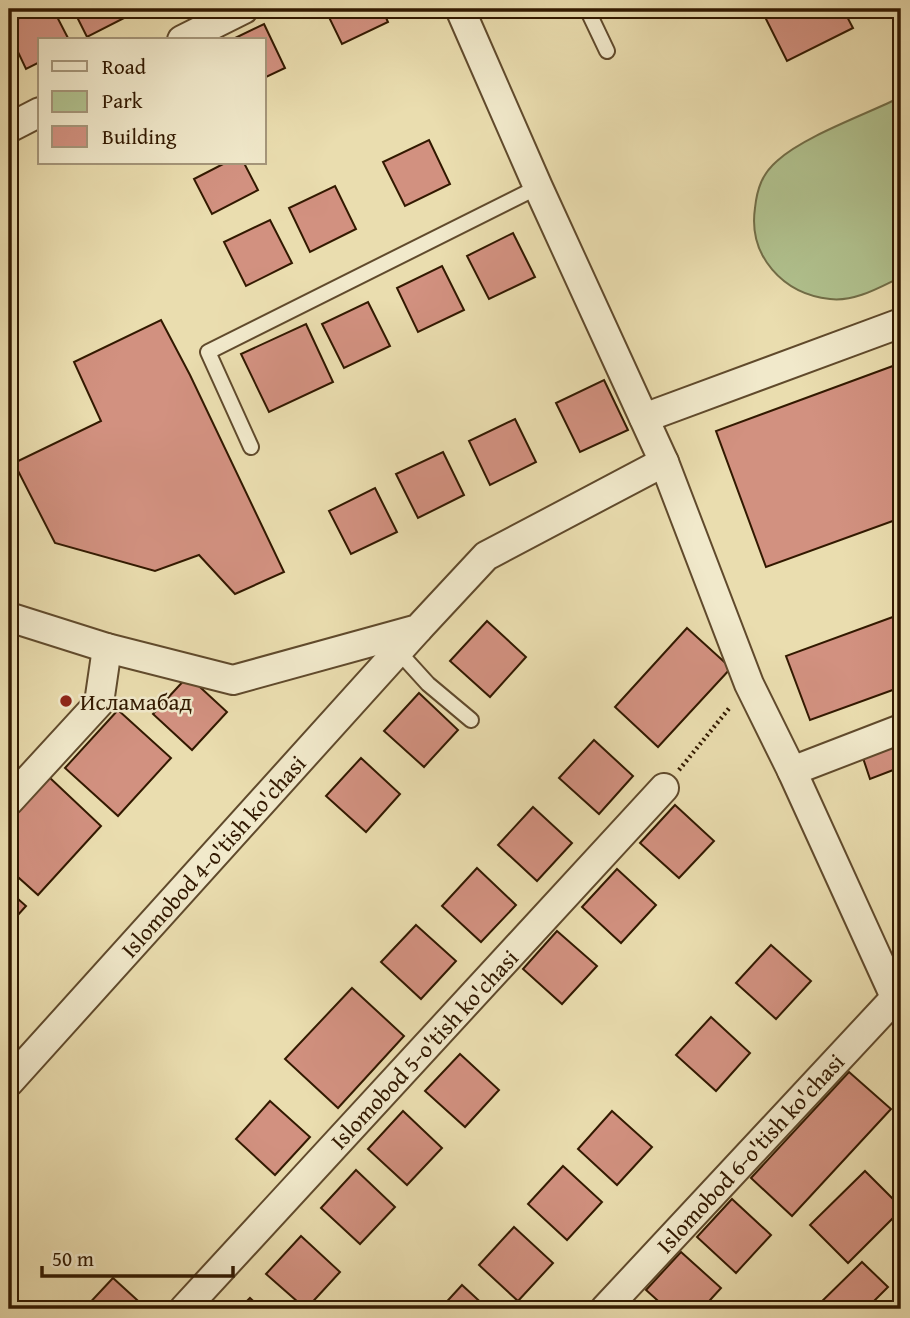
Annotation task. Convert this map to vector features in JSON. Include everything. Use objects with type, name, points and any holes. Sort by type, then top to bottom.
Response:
[{"type":"street","points":[[186,38],[244,9]]},
{"type":"street","points":[[460,9],[664,462],[749,684],[792,771],[898,1004]]},
{"type":"street","points":[[9,128],[38,113]]},
{"type":"street","points":[[644,418],[901,323]]},
{"type":"street","name":"Islomobod 4-o'tish ko'chasi","points":[[9,1083],[486,556],[664,462]]},
{"type":"street","points":[[9,617],[107,648],[233,680],[418,629]]},
{"type":"street","points":[[9,800],[99,703],[107,648]]},
{"type":"street","points":[[792,771],[901,729]]},
{"type":"street","name":"Islomobod 5-o'tish ko'chasi","points":[[184,1309],[664,788]]},
{"type":"street","name":"Islomobod 6-o'tish ko'chasi","points":[[605,1309],[898,1004]]},
{"type":"lane","points":[[587,9],[607,51]]},
{"type":"lane","points":[[251,447],[208,352],[538,187]]},
{"type":"lane","points":[[398,651],[428,684],[471,720]]},
{"type":"path","points":[[664,788],[749,684]]},
{"type":"green space","points":[[901,97],[901,277],[867,293],[849,298],[830,299],[797,289],[772,270],[757,242],[755,208],[764,177],[777,161],[803,143]]},
{"type":"building","points":[[38,9],[53,9],[68,38],[38,38],[38,63],[26,69],[9,33],[9,23]]},
{"type":"building","points":[[73,9],[130,9],[132,14],[87,37]]},
{"type":"building","points":[[325,9],[382,9],[388,22],[342,44]]},
{"type":"building","points":[[628,9],[649,9],[632,17]]},
{"type":"building","points":[[761,9],[843,9],[853,28],[787,61]]},
{"type":"building","points":[[264,24],[285,68],[266,77],[266,38],[235,38]]},
{"type":"building","points":[[429,140],[450,184],[405,206],[383,162]]},
{"type":"building","points":[[223,164],[245,164],[258,190],[212,214],[194,179]]},
{"type":"building","points":[[335,186],[356,229],[310,252],[289,208]]},
{"type":"building","points":[[270,220],[292,263],[246,286],[224,242]]},
{"type":"building","points":[[513,233],[535,277],[489,299],[467,256]]},
{"type":"building","points":[[442,266],[464,310],[418,332],[397,288]]},
{"type":"building","points":[[368,302],[390,346],[344,368],[322,324]]},
{"type":"building","points":[[161,320],[284,572],[235,594],[199,555],[155,571],[55,543],[14,463],[101,421],[74,362]]},
{"type":"building","points":[[306,324],[333,382],[269,412],[241,354]]},
{"type":"building","points":[[901,363],[901,518],[766,567],[716,431]]},
{"type":"building","points":[[604,380],[628,430],[580,452],[556,403]]},
{"type":"building","points":[[515,419],[536,462],[490,485],[469,441]]},
{"type":"building","points":[[443,452],[464,495],[418,518],[396,474]]},
{"type":"building","points":[[375,488],[397,532],[351,554],[329,511]]},
{"type":"building","points":[[901,614],[901,687],[810,720],[786,656]]},
{"type":"building","points":[[487,621],[526,657],[490,697],[450,661]]},
{"type":"building","points":[[687,628],[731,668],[658,747],[615,707]]},
{"type":"building","points":[[188,676],[227,712],[192,750],[153,714]]},
{"type":"building","points":[[419,693],[458,730],[424,767],[384,731]]},
{"type":"building","points":[[118,710],[171,758],[118,816],[65,768]]},
{"type":"building","points":[[901,735],[901,767],[870,779],[860,749]]},
{"type":"building","points":[[594,740],[633,776],[599,814],[559,778]]},
{"type":"building","points":[[361,758],[400,794],[366,832],[326,796]]},
{"type":"building","points":[[49,777],[101,826],[38,895],[9,869],[9,821]]},
{"type":"building","points":[[675,805],[714,841],[679,878],[640,843]]},
{"type":"building","points":[[533,807],[572,843],[537,881],[498,845]]},
{"type":"building","points":[[477,868],[516,905],[481,942],[442,906]]},
{"type":"building","points":[[617,869],[656,905],[621,943],[582,907]]},
{"type":"building","points":[[9,891],[26,906],[9,925]]},
{"type":"building","points":[[416,925],[456,961],[421,999],[381,962]]},
{"type":"building","points":[[557,931],[597,966],[562,1004],[523,969]]},
{"type":"building","points":[[771,945],[811,981],[776,1019],[736,983]]},
{"type":"building","points":[[352,988],[404,1036],[338,1108],[285,1059]]},
{"type":"building","points":[[711,1017],[750,1053],[716,1091],[676,1055]]},
{"type":"building","points":[[460,1054],[499,1090],[465,1127],[425,1091]]},
{"type":"building","points":[[849,1072],[891,1109],[792,1216],[751,1178]]},
{"type":"building","points":[[270,1101],[310,1137],[275,1175],[236,1139]]},
{"type":"building","points":[[403,1111],[442,1148],[407,1185],[368,1149]]},
{"type":"building","points":[[612,1111],[652,1147],[617,1185],[578,1149]]},
{"type":"building","points":[[563,1166],[602,1202],[567,1240],[528,1204]]},
{"type":"building","points":[[356,1170],[395,1207],[360,1244],[321,1208]]},
{"type":"building","points":[[865,1171],[901,1210],[848,1263],[810,1225]]},
{"type":"building","points":[[732,1199],[771,1235],[736,1273],[697,1237]]},
{"type":"building","points":[[514,1227],[553,1263],[518,1301],[479,1265]]},
{"type":"building","points":[[301,1236],[340,1272],[306,1309],[266,1274]]},
{"type":"building","points":[[681,1252],[721,1288],[702,1309],[667,1309],[646,1290]]},
{"type":"building","points":[[862,1262],[888,1287],[866,1309],[814,1309]]},
{"type":"building","points":[[113,1278],[147,1309],[84,1309]]},
{"type":"building","points":[[462,1285],[488,1309],[440,1309]]},
{"type":"building","points":[[250,1298],[262,1309],[239,1309]]},
{"type":"place","name":"Исламабад","points":[[66,701]]}]
